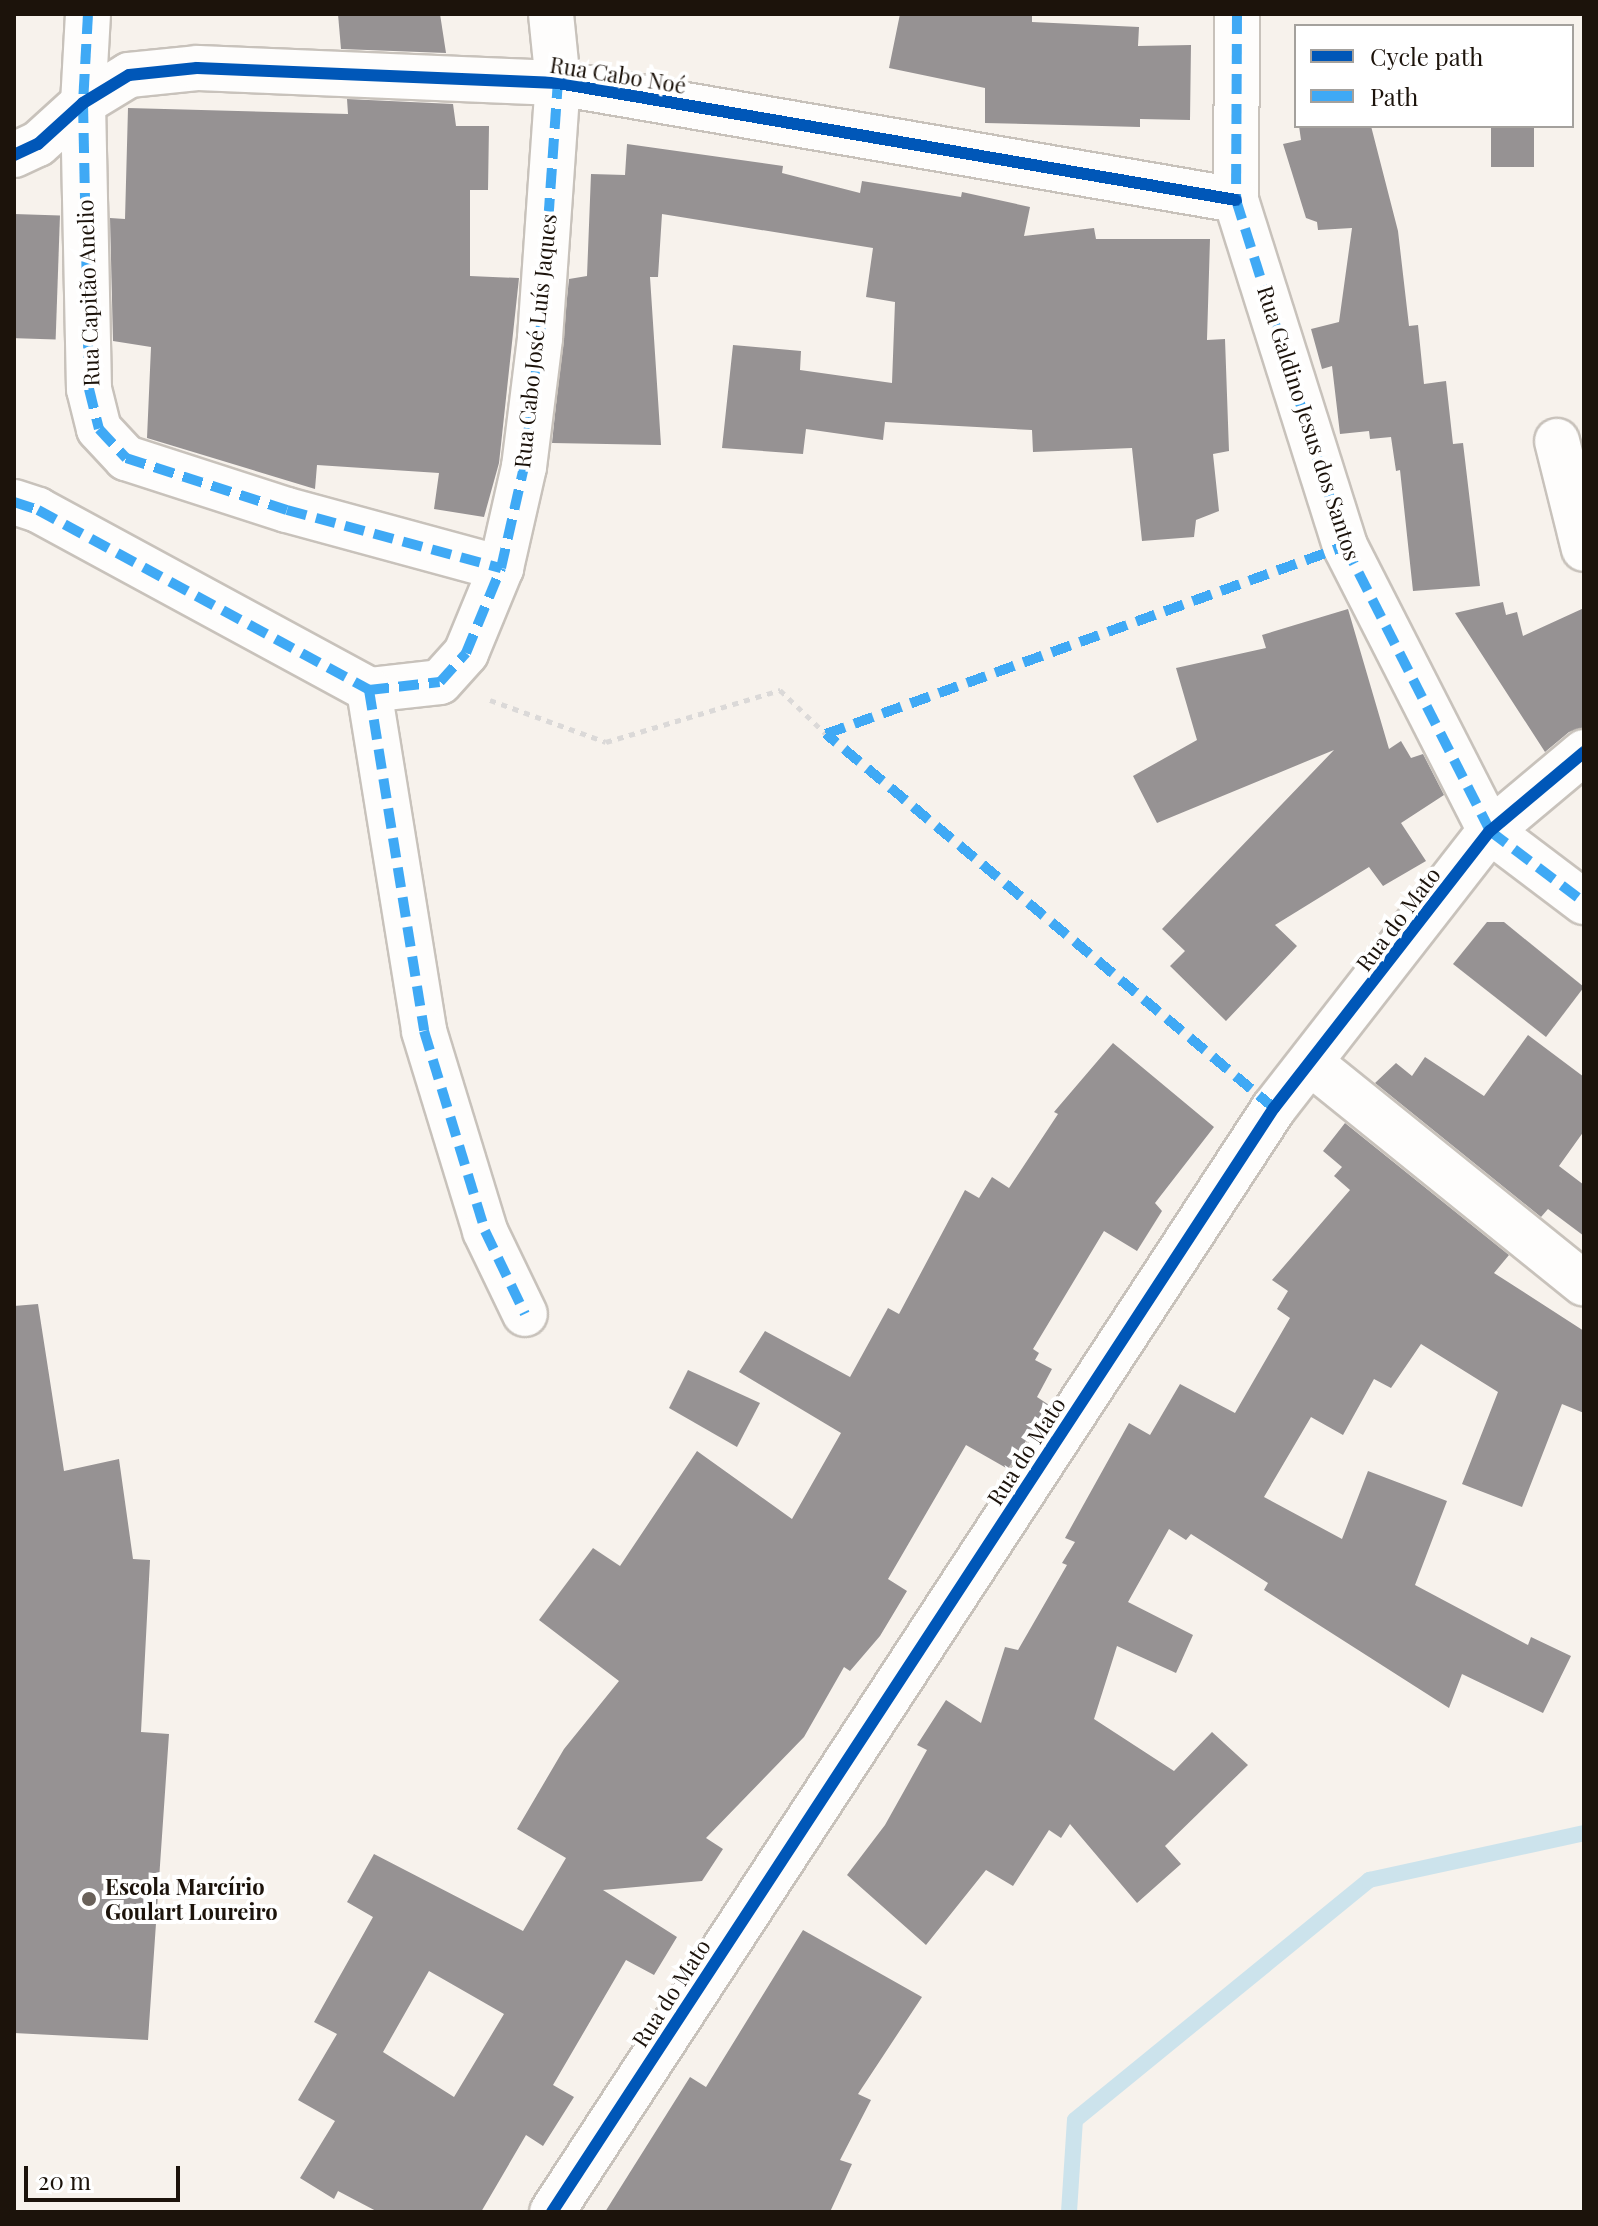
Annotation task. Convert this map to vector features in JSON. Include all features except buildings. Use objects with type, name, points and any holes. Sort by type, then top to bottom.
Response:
[{"type":"street","name":"Rua Capitão Anelio","points":[[88,14],[83,103],[89,389],[99,429],[126,458],[287,510],[501,568]]},
{"type":"street","name":"Rua Cabo José Luís Jaques","points":[[440,682],[466,653],[501,568],[524,467],[540,338],[558,83],[551,14]]},
{"type":"street","name":"Rua Galdino Jesus dos Santos","points":[[1237,14],[1236,200],[1345,546],[1490,831],[1584,902]]},
{"type":"street","name":"Rua Cabo Noé","points":[[14,155],[38,144],[83,103],[129,75],[197,68],[558,83],[1236,200]]},
{"type":"street","points":[[1557,441],[1584,549]]},
{"type":"street","points":[[14,502],[38,510],[369,690],[440,682]]},
{"type":"street","points":[[369,690],[424,1031],[485,1231],[525,1314]]},
{"type":"street","name":"Rua do Mato","points":[[552,2212],[1274,1108],[1313,1065],[1490,831],[1584,752]]},
{"type":"street","points":[[1313,1065],[1584,1284]]},
{"type":"path","points":[[440,682],[606,742],[780,690],[826,734]]},
{"type":"waterway","points":[[1069,2212],[1075,2120],[1369,1880],[1584,1833]]},
{"type":"marked path","points":[[88,14],[83,103],[89,389],[99,429],[126,458],[287,510],[501,568]]},
{"type":"marked path","points":[[1237,14],[1236,200],[1345,546],[1490,831],[1584,902]]},
{"type":"marked path","points":[[14,502],[38,510],[369,690],[440,682],[466,653],[501,568],[524,467],[540,338],[558,83]]},
{"type":"marked path","points":[[1274,1108],[826,734],[1345,546]]},
{"type":"marked path","points":[[369,690],[424,1031],[485,1231],[525,1314]]},
{"type":"cycle path","points":[[14,155],[38,144],[83,103],[129,75],[197,68],[558,83],[1236,200]]},
{"type":"cycle path","points":[[552,2212],[1274,1108],[1490,831],[1584,752]]},
{"type":"place","name":"Escola Marcírio Goulart Loureiro","points":[[89,1899]]}]
